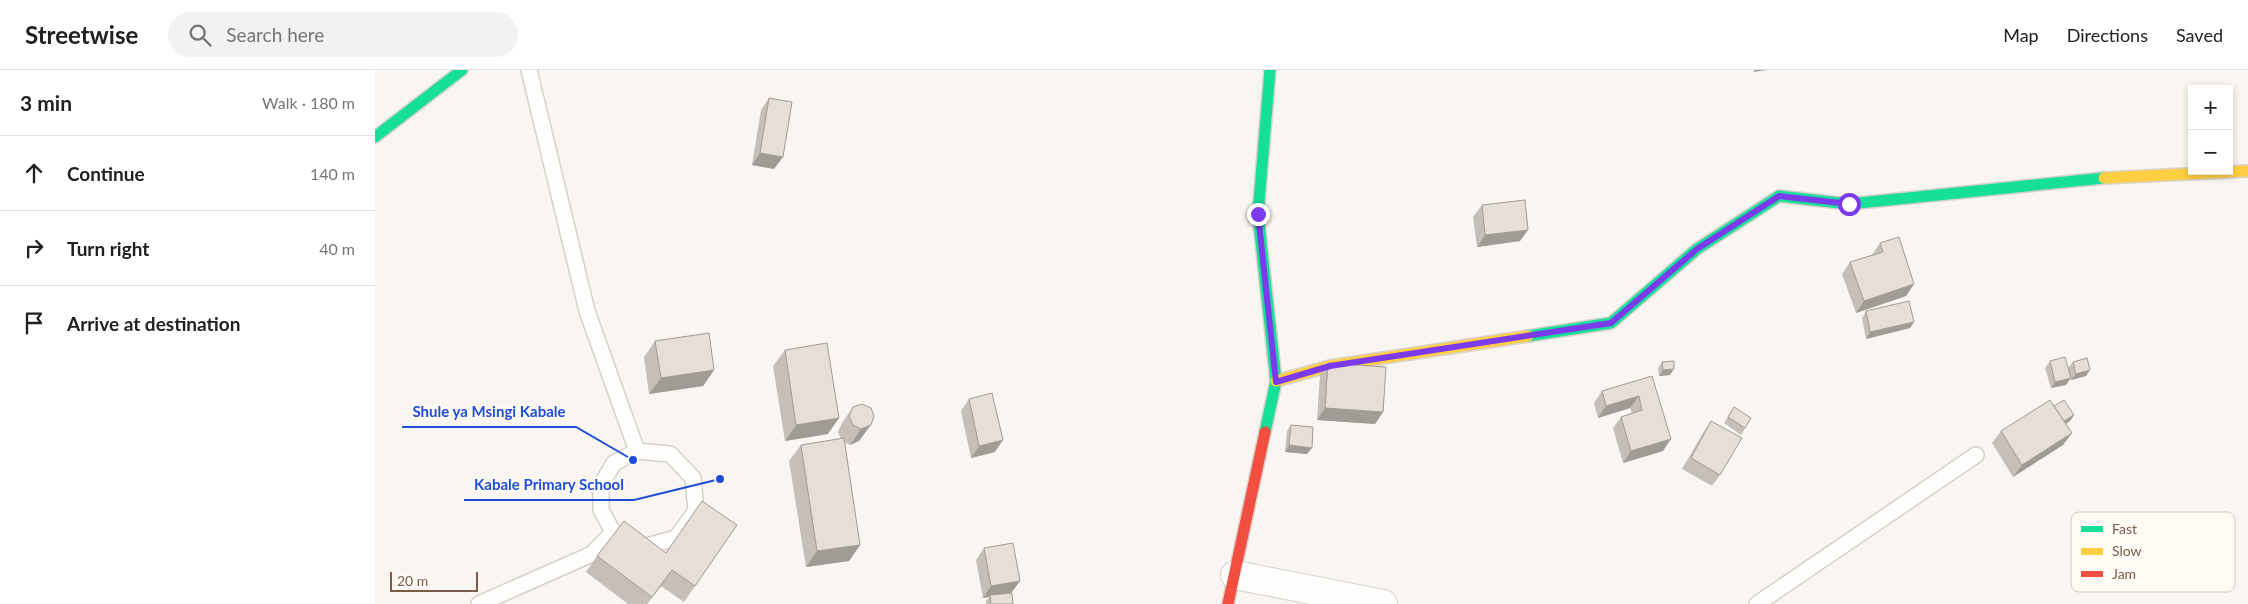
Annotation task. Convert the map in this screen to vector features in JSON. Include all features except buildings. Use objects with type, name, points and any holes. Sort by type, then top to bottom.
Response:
[{"type":"street","points":[[375,137],[462,70]]},
{"type":"street","points":[[1228,604],[1276,382],[1258,214],[1270,70]]},
{"type":"street","points":[[1276,382],[1330,366],[1611,323],[1697,249],[1779,196],[1849,204],[2110,177],[2248,171]]},
{"type":"street","points":[[1235,575],[1383,604]]},
{"type":"lane","points":[[529,70],[587,310],[637,451]]},
{"type":"lane","points":[[637,451],[670,454],[693,478],[696,511],[676,538],[643,547],[613,532],[601,510],[601,485],[614,463],[637,451]]},
{"type":"lane","points":[[1757,604],[1976,455]]},
{"type":"lane","points":[[479,604],[592,554],[613,532]]},
{"type":"traffic: fast","points":[[375,137],[462,70]]},
{"type":"traffic: fast","points":[[1265,432],[1276,381],[1258,214],[1270,70]]},
{"type":"traffic: fast","points":[[1528,336],[1611,323],[1697,249],[1779,196],[1849,204],[2104,178]]},
{"type":"traffic: slow","points":[[2104,178],[2248,171]]},
{"type":"traffic: slow","points":[[1276,381],[1330,366],[1528,336]]},
{"type":"traffic: jam","points":[[1228,604],[1265,432]]},
{"type":"place","name":"Shule ya Msingi Kabale","points":[[633,460]]},
{"type":"place","name":"Kabale Primary School","points":[[720,479]]},
{"type":"route","points":[[1258,214],[1276,382],[1330,366],[1611,323],[1697,249],[1779,196],[1849,204]]}]
